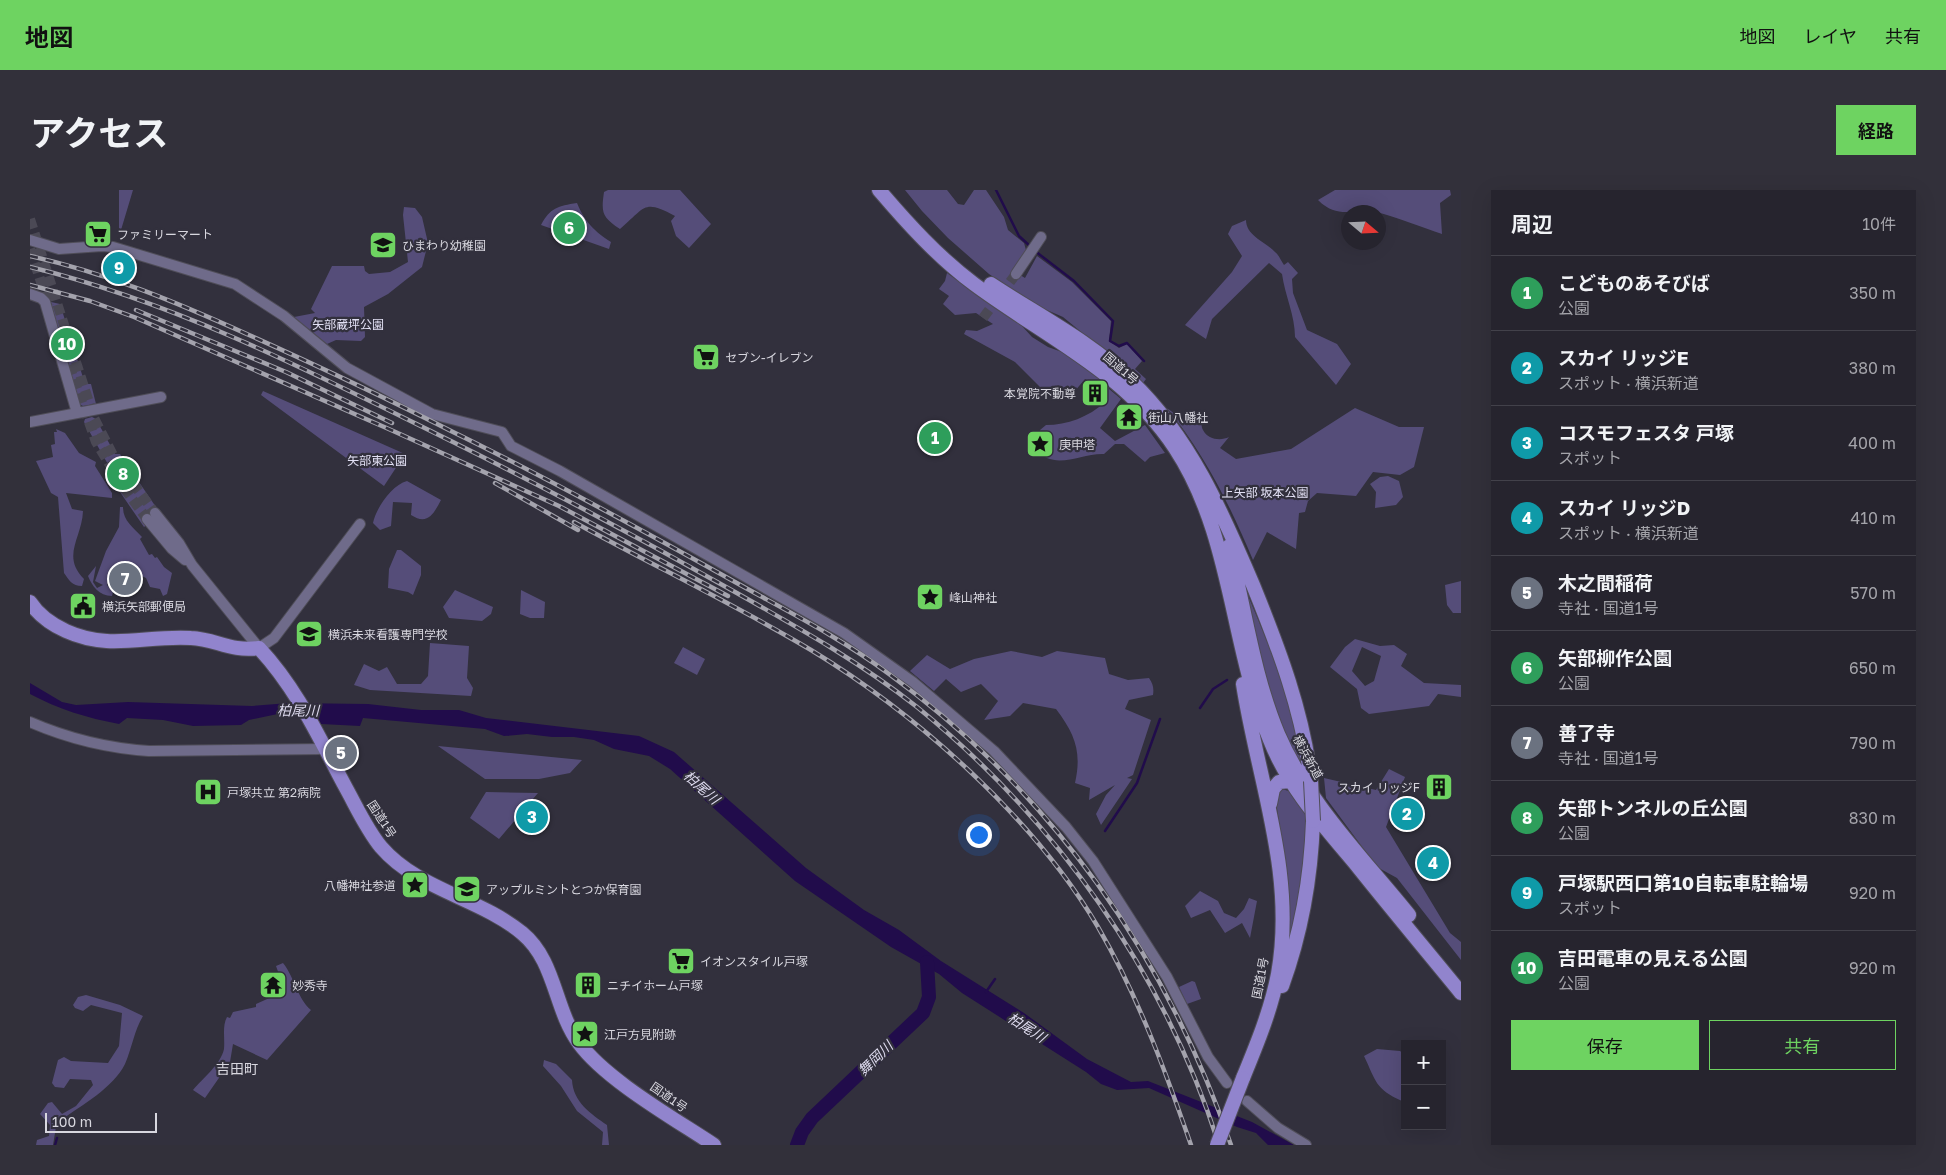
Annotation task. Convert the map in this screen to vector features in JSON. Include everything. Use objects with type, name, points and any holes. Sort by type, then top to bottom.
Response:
[{"type":"highway","name":"国道1号","points":[[879,190],[921,237],[973,283],[1097,366],[1119,384],[1156,423],[1189,472],[1213,525],[1240,644],[1246,707],[1270,808],[1281,876],[1282,943],[1276,980],[1265,1024],[1217,1145]]},
{"type":"highway","name":"国道1号","points":[[891,190],[923,227],[984,280],[1081,342],[1130,380],[1163,416],[1182,442],[1216,505]]},
{"type":"highway","name":"横浜新道","points":[[1216,505],[1231,552],[1267,704],[1288,755],[1302,780],[1318,802],[1461,978]]},
{"type":"highway","points":[[1216,505],[1234,540],[1289,680],[1302,726],[1310,781],[1313,821],[1309,886],[1296,946],[1270,1019],[1265,1024]]},
{"type":"highway","points":[[30,602],[49,623],[88,640],[113,642],[160,637],[193,638],[234,649],[259,648]]},
{"type":"highway","name":"横浜新道","points":[[1240,644],[1263,723],[1285,782],[1318,819],[1461,993]]},
{"type":"highway","name":"国道1号","points":[[259,648],[286,679],[299,699],[381,847],[399,864],[422,879],[496,916],[524,934],[536,947],[544,961],[568,1024],[578,1042],[591,1057],[628,1086],[714,1145]]},
{"type":"highway","points":[[1261,774],[1266,780],[1285,782]]},
{"type":"highway","points":[[1270,808],[1271,794],[1285,782]]},
{"type":"highway","points":[[1282,943],[1296,946]]},
{"type":"street","points":[[1016,274],[1041,237]]},
{"type":"street","points":[[30,240],[59,249],[113,247],[235,284],[284,316],[347,368],[432,414],[502,432],[511,446],[560,470],[809,611],[869,650],[914,682],[988,746],[1066,827],[1093,860],[1133,920],[1167,977],[1208,1057],[1228,1083]]},
{"type":"street","points":[[30,294],[45,302],[77,414]]},
{"type":"street","points":[[30,422],[161,396]]},
{"type":"street","points":[[151,516],[179,542],[192,565],[259,648],[274,638],[360,524]]},
{"type":"street","points":[[30,722],[81,741],[125,749],[149,751],[324,746]]},
{"type":"street","points":[[1247,1101],[1278,1128],[1306,1145]]},
{"type":"green space","points":[[119,190],[133,190],[121,230],[119,228]]},
{"type":"green space","points":[[608,190],[680,190],[711,224],[689,248],[676,236],[671,221],[675,216],[657,208],[645,208],[620,229],[609,221],[604,214],[604,192]]},
{"type":"green space","points":[[905,190],[947,190],[958,204],[964,205],[974,190],[986,190],[1004,217],[1008,230],[1024,243],[1026,250],[1012,270],[1025,278],[1037,256],[1072,282],[1111,321],[1109,341],[1119,348],[1127,344],[1142,361],[1135,369],[1146,379],[1143,383],[1063,317],[1035,305],[989,274],[948,238]]},
{"type":"green space","points":[[1335,190],[1450,190],[1451,195],[1440,203],[1442,234],[1386,215],[1386,205],[1341,205],[1341,212],[1339,212],[1325,206],[1318,200]]},
{"type":"green space","points":[[577,203],[583,216],[591,226],[611,242],[609,249],[541,225],[551,211],[565,205]]},
{"type":"green space","name":"矢部蔵坪公園","points":[[404,207],[415,208],[422,217],[428,243],[422,267],[388,294],[364,307],[365,337],[361,341],[336,340],[327,344],[294,317],[315,313],[311,309],[332,266],[364,266],[365,271],[369,274],[390,272],[408,262],[403,215]]},
{"type":"green space","points":[[1246,220],[1247,226],[1253,235],[1271,248],[1284,265],[1288,262],[1298,273],[1292,279],[1293,293],[1307,330],[1337,344],[1351,364],[1336,385],[1295,337],[1295,329],[1282,274],[1269,263],[1212,319],[1206,339],[1185,325],[1232,272],[1242,256],[1228,234],[1232,226]]},
{"type":"green space","points":[[947,273],[1022,326],[1032,337],[1048,347],[1062,352],[1109,386],[1109,389],[1121,399],[1100,428],[1115,441],[1145,425],[1165,453],[1150,457],[1145,462],[1124,444],[1115,444],[1104,454],[1068,460],[1051,459],[1043,456],[1035,449],[1040,430],[1046,425],[1062,424],[1085,416],[1099,407],[1105,402],[1100,392],[1104,384],[1099,382],[1096,384],[1085,379],[1074,392],[1040,387],[1015,362],[964,334],[966,330],[977,331],[993,324],[976,313],[955,315],[943,304],[949,296],[939,289],[945,281]]},
{"type":"green space","points":[[51,302],[60,304],[85,384],[91,384],[96,404],[83,406],[77,403]]},
{"type":"green space","name":"矢部東公園","points":[[263,391],[405,454],[384,486],[261,395]]},
{"type":"green space","name":"上矢部 坂本公園","points":[[1167,408],[1184,421],[1201,418],[1202,429],[1211,438],[1222,439],[1229,437],[1220,448],[1236,459],[1291,449],[1355,408],[1399,427],[1424,427],[1414,467],[1400,475],[1373,472],[1356,496],[1317,493],[1308,501],[1305,512],[1299,513],[1296,549],[1267,532],[1253,560],[1216,481],[1181,426]]},
{"type":"green space","points":[[92,417],[96,419],[115,454],[120,454],[160,513],[144,527],[120,492],[122,489],[84,422],[85,419]]},
{"type":"green space","points":[[56,429],[65,433],[79,453],[96,462],[95,466],[112,493],[112,498],[66,493],[72,509],[83,511],[73,554],[77,571],[84,579],[82,586],[73,584],[64,573],[58,497],[51,493],[36,461],[53,457],[51,445],[55,444],[54,432],[57,432]]},
{"type":"green space","points":[[929,433],[952,444],[951,446],[929,448]]},
{"type":"green space","points":[[1388,476],[1399,481],[1403,497],[1396,505],[1375,508],[1376,492],[1370,484],[1380,477]]},
{"type":"green space","points":[[407,481],[441,500],[433,513],[426,519],[411,515],[412,503],[393,502],[391,526],[380,530],[373,523],[377,511],[390,492],[401,483]]},
{"type":"green space","points":[[120,507],[123,507],[127,520],[142,537],[140,539],[149,555],[152,554],[155,558],[157,557],[164,567],[172,573],[167,594],[163,596],[160,589],[150,587],[146,578],[124,568],[111,569],[107,585],[113,592],[112,596],[107,596],[100,592],[90,580],[88,576],[96,566],[93,582],[97,588],[103,585],[95,581],[106,551],[119,527]]},
{"type":"green space","points":[[397,550],[401,550],[421,566],[421,575],[413,595],[408,592],[388,588],[389,569]]},
{"type":"green space","points":[[1461,581],[1461,613],[1453,613],[1447,605],[1445,585]]},
{"type":"green space","points":[[455,590],[493,607],[491,614],[482,621],[449,618],[443,607]]},
{"type":"green space","points":[[521,590],[545,602],[544,618],[530,618],[520,614]]},
{"type":"green space","points":[[1247,593],[1288,692],[1305,776],[1296,765],[1262,678]]},
{"type":"green space","points":[[1355,639],[1380,646],[1394,645],[1407,654],[1401,666],[1424,683],[1461,685],[1461,697],[1438,694],[1429,706],[1369,714],[1361,708],[1357,689],[1330,667],[1345,647]],"holes":[[[1362,647],[1381,656],[1374,681],[1365,686],[1352,671]]]},
{"type":"green space","points":[[430,643],[469,646],[467,678],[473,688],[471,696],[370,690],[354,685],[364,664],[379,671],[387,667],[397,684],[421,684],[428,676]]},
{"type":"green space","points":[[683,647],[705,659],[697,675],[674,663]]},
{"type":"green space","points":[[1011,651],[1042,657],[1057,651],[1105,658],[1109,674],[1128,680],[1149,678],[1153,688],[1153,695],[1129,700],[1125,709],[1151,720],[1133,775],[1127,778],[1132,779],[1101,825],[1096,814],[1106,795],[1115,785],[1089,800],[1090,788],[1075,783],[1078,762],[1075,744],[1068,727],[1056,709],[1023,703],[1010,716],[984,720],[998,701],[981,684],[961,692],[946,679],[934,691],[910,671],[927,655],[950,669],[974,659]]},
{"type":"green space","points":[[438,746],[582,760],[570,773],[539,779],[485,779]]},
{"type":"green space","points":[[1389,769],[1405,777],[1386,827],[1450,933],[1461,942],[1461,960],[1397,878],[1377,867],[1326,798],[1324,778],[1376,790]]},
{"type":"green space","points":[[1282,789],[1292,792],[1307,815],[1301,902],[1289,941],[1288,881],[1276,802],[1278,792]]},
{"type":"green space","points":[[486,792],[538,793],[499,839],[470,818]]},
{"type":"green space","points":[[1200,891],[1218,901],[1224,913],[1236,918],[1244,909],[1249,898],[1257,901],[1250,938],[1242,923],[1225,933],[1210,910],[1191,918],[1185,906]]},
{"type":"green space","points":[[283,963],[302,1000],[311,1010],[267,1060],[233,1044],[230,1062],[205,1098],[193,1090],[216,1065],[222,1055],[227,1017],[230,1018],[233,1012],[256,1007],[256,1004],[285,991],[276,966]]},
{"type":"green space","points":[[1192,981],[1195,982],[1201,999],[1187,1004],[1179,987]]},
{"type":"green space","points":[[86,995],[120,1005],[143,1016],[120,1073],[105,1088],[61,1120],[56,1127],[53,1145],[36,1145],[37,1140],[49,1136],[50,1125],[40,1114],[48,1103],[52,1102],[62,1114],[76,1106],[93,1085],[91,1080],[70,1079],[64,1088],[55,1087],[52,1083],[58,1060],[64,1057],[71,1061],[108,1063],[119,1046],[122,1013],[91,1005],[83,1011],[75,1008],[73,1005],[78,997]]},
{"type":"green space","points":[[1377,1049],[1401,1052],[1401,1101],[1381,1088],[1364,1056]]},
{"type":"green space","points":[[544,1060],[556,1064],[572,1080],[573,1088],[579,1101],[589,1112],[607,1125],[609,1145],[602,1145],[603,1132],[577,1111],[561,1086],[543,1066]]},
{"type":"water","name":"柏尾川","points":[[30,683],[62,702],[76,705],[128,702],[252,706],[289,703],[368,704],[421,710],[459,710],[486,718],[639,736],[674,752],[806,868],[864,910],[899,930],[941,961],[1024,1013],[1087,1059],[1131,1082],[1148,1081],[1252,1122],[1294,1145],[1268,1145],[1256,1133],[1237,1127],[1149,1088],[1117,1090],[1101,1084],[1086,1072],[962,993],[939,974],[891,947],[795,881],[670,769],[649,756],[614,749],[594,740],[574,737],[527,734],[504,736],[485,729],[363,718],[360,726],[302,723],[297,713],[287,712],[249,720],[241,725],[193,726],[163,720],[127,718],[119,724],[96,719],[51,704],[30,694]]},
{"type":"waterway","points":[[996,190],[1019,236],[1031,247]]},
{"type":"waterway","points":[[1035,251],[1074,281],[1113,321],[1110,341],[1119,346],[1127,343],[1144,361]]},
{"type":"waterway","points":[[1200,708],[1213,689],[1227,680]]},
{"type":"waterway","points":[[1105,831],[1137,783],[1160,719]]},
{"type":"waterway","name":"舞岡川","points":[[797,1145],[802,1132],[812,1118],[923,1013],[929,997],[927,962]]},
{"type":"waterway","points":[[986,992],[995,979]]},
{"type":"waterway","points":[[55,1145],[57,1138]]},
{"type":"tunnel","points":[[30,219],[94,418],[115,459],[155,513]]},
{"type":"tunnel","points":[[30,249],[49,306]]},
{"type":"tunnel","points":[[983,318],[1016,274]]},
{"type":"tunnel","points":[[64,351],[96,442],[124,488],[147,519]]},
{"type":"railway","points":[[30,256],[87,271],[169,300],[352,382],[524,468],[665,543],[814,625],[889,674],[948,720],[1002,771],[1051,825],[1096,882],[1137,944],[1173,1008],[1204,1075],[1231,1145]]},
{"type":"railway","points":[[30,267],[142,301],[197,322],[305,369],[463,447],[600,518],[758,605],[851,660],[917,707],[968,751],[1015,799],[1059,850],[1100,904],[1136,961],[1169,1020],[1196,1082],[1219,1145]]},
{"type":"railway","points":[[30,285],[90,301],[134,317],[391,430],[559,506],[728,596]]},
{"type":"railway","points":[[136,310],[286,372],[392,423]]},
{"type":"railway","points":[[495,483],[578,530]]},
{"type":"railway","points":[[574,522],[811,650],[892,705],[971,772],[1041,847],[1072,886],[1098,927],[1126,980],[1150,1034],[1191,1145]]},
{"type":"place","name":"矢部柳作公園","points":[[569,228]]},
{"type":"place","name":"ファミリーマート","points":[[98,234]]},
{"type":"place","name":"ひまわり幼稚園","points":[[383,245]]},
{"type":"place","name":"戸塚駅西口第10自転車駐輪場","points":[[119,268]]},
{"type":"place","name":"吉田電車の見える公園","points":[[67,344]]},
{"type":"place","name":"セブン-イレブン","points":[[706,357]]},
{"type":"place","name":"本覚院不動尊","points":[[1095,393]]},
{"type":"place","name":"街山八幡社","points":[[1129,417]]},
{"type":"place","name":"こどものあそびば","points":[[935,438]]},
{"type":"place","name":"庚申塔","points":[[1040,444]]},
{"type":"place","name":"矢部トンネルの丘公園","points":[[123,474]]},
{"type":"place","name":"善了寺","points":[[125,579]]},
{"type":"place","name":"峰山神社","points":[[930,597]]},
{"type":"place","name":"横浜矢部郵便局","points":[[83,606]]},
{"type":"place","name":"横浜未来看護専門学校","points":[[309,634]]},
{"type":"place","name":"木之間稲荷","points":[[341,753]]},
{"type":"place","name":"スカイ リッジF","points":[[1439,787]]},
{"type":"place","name":"戸塚共立 第2病院","points":[[208,792]]},
{"type":"place","name":"スカイ リッジE","points":[[1407,814]]},
{"type":"place","name":"コスモフェスタ 戸塚","points":[[532,817]]},
{"type":"place","name":"スカイ リッジD","points":[[1433,863]]},
{"type":"place","name":"八幡神社参道","points":[[415,885]]},
{"type":"place","name":"アップルミントとつか保育園","points":[[467,889]]},
{"type":"place","name":"イオンスタイル戸塚","points":[[681,961]]},
{"type":"place","name":"妙秀寺","points":[[273,985]]},
{"type":"place","name":"ニチイホーム戸塚","points":[[588,985]]},
{"type":"place","name":"江戸方見附跡","points":[[585,1034]]},
{"type":"district","name":"吉田町","points":[[237,1068]]}]
